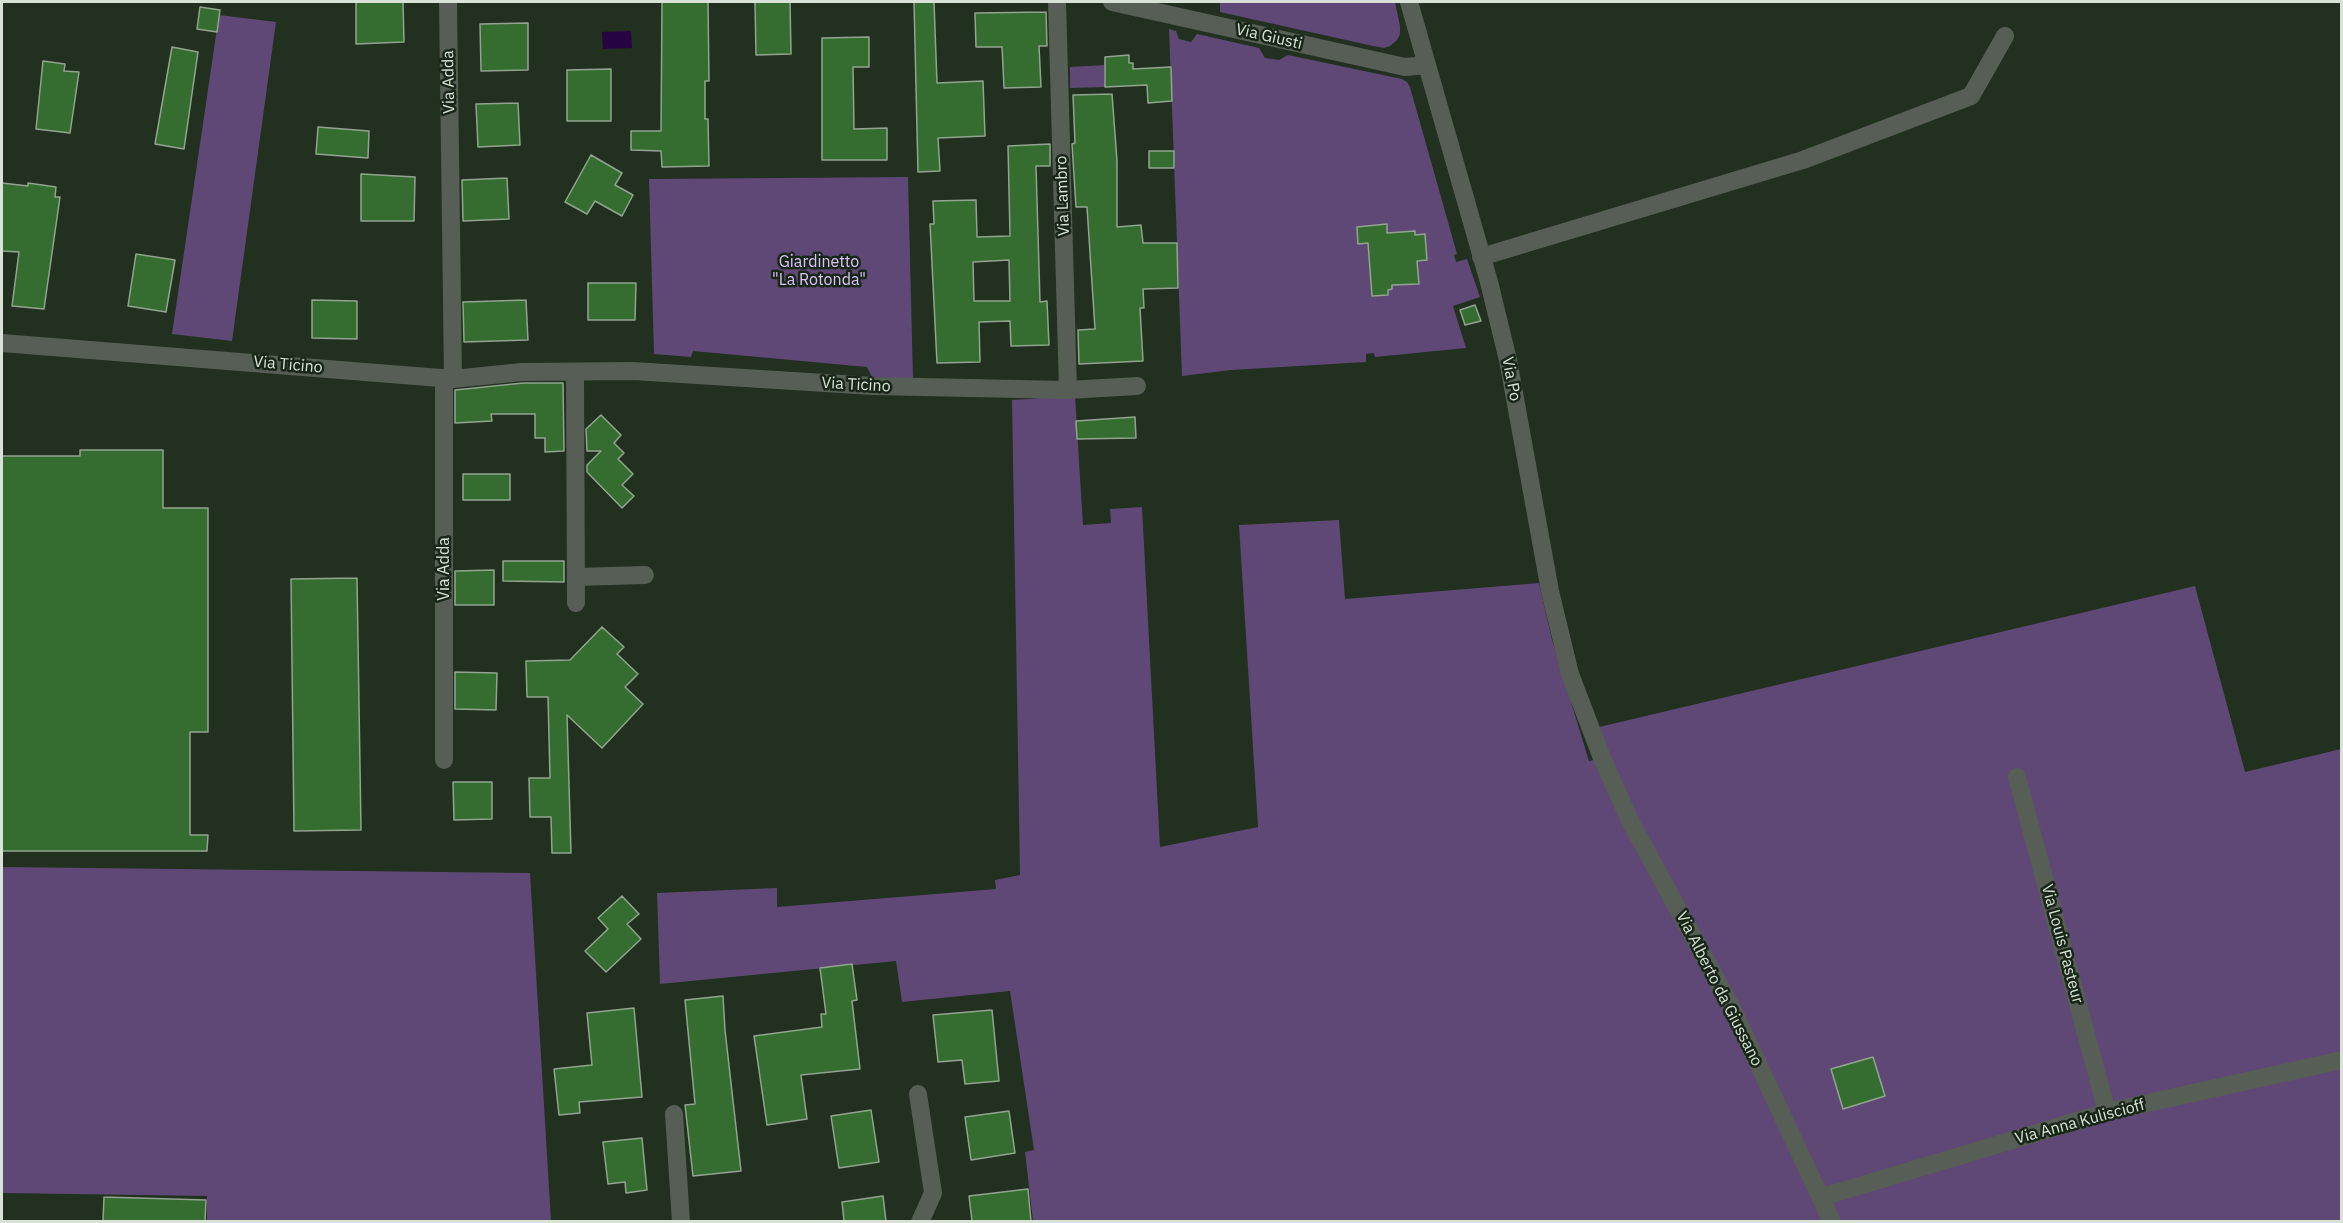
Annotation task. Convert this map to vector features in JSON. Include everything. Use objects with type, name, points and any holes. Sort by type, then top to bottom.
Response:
[{"type":"street","name":"Via Adda","points":[[444,760],[448,378],[448,2]]},
{"type":"street","name":"Via Lambro","points":[[1057,2],[1068,390]]},
{"type":"street","name":"Via Giusti","points":[[1112,2],[1405,67],[1427,65]]},
{"type":"street","name":"Via Po","points":[[1409,2],[1508,360],[1550,591],[1570,674],[1602,758]]},
{"type":"street","points":[[1481,256],[1803,160],[1971,96],[2005,36]]},
{"type":"street","name":"Via Ticino","points":[[2,343],[448,378],[522,372],[633,371],[873,386],[1068,390],[1137,387]]},
{"type":"street","points":[[575,372],[576,603]]},
{"type":"street","points":[[576,577],[645,575]]},
{"type":"street","name":"Via Alberto da Giussano","points":[[1602,758],[1630,821],[1732,1008],[1832,1221]]},
{"type":"street","name":"Via Louis Pasteur","points":[[2017,777],[2108,1112]]},
{"type":"street","name":"Via Anna Kuliscioff","points":[[1822,1197],[2108,1112],[2342,1060]]},
{"type":"street","points":[[918,1094],[933,1193],[920,1221]]},
{"type":"street","points":[[674,1114],[681,1221]]},
{"type":"green space","points":[[1220,2],[1395,2],[1400,34],[1397,40],[1384,48],[1220,12]]},
{"type":"green space","points":[[219,15],[276,22],[232,341],[172,334]]},
{"type":"green space","points":[[1169,29],[1176,31],[1179,39],[1191,42],[1197,34],[1259,48],[1265,58],[1279,60],[1288,55],[1402,79],[1407,82],[1457,254],[1454,255],[1456,262],[1467,259],[1480,297],[1453,306],[1466,348],[1375,357],[1374,353],[1366,354],[1366,362],[1231,370],[1182,376]]},
{"type":"green space","points":[[1104,65],[1105,87],[1070,88],[1070,67]]},
{"type":"green space","name":"Giardinetto \"La Rotonda\"","points":[[908,177],[913,379],[872,377],[867,367],[693,351],[691,357],[654,354],[649,179]]},
{"type":"green space","points":[[1075,396],[1083,525],[1111,523],[1110,509],[1142,507],[1160,847],[1258,827],[1239,525],[1339,520],[1345,599],[1539,583],[1552,640],[1589,761],[1605,758],[1595,728],[2195,586],[2245,772],[2341,749],[2341,1221],[1033,1221],[1025,1152],[1034,1150],[1010,991],[902,1002],[896,961],[660,984],[657,893],[777,888],[777,907],[996,889],[995,880],[1020,875],[1012,400]]},
{"type":"green space","points":[[2,867],[530,873],[551,1221],[207,1221],[207,1196],[2,1193]]},
{"type":"shaded area","points":[[631,31],[632,48],[603,49],[602,32]]},
{"type":"building","points":[[356,2],[403,2],[404,42],[356,44]]},
{"type":"building","points":[[662,2],[708,2],[709,81],[705,81],[705,119],[708,119],[709,166],[662,167],[661,151],[631,150],[631,131],[661,131]]},
{"type":"building","points":[[755,2],[790,2],[791,54],[756,55]]},
{"type":"building","points":[[914,2],[934,2],[937,83],[983,81],[985,136],[938,138],[940,171],[918,172]]},
{"type":"building","points":[[200,7],[220,10],[217,32],[197,29]]},
{"type":"building","points":[[1046,12],[1047,46],[1039,46],[1041,87],[1004,88],[1002,47],[976,47],[975,13]]},
{"type":"building","points":[[528,23],[528,70],[481,71],[480,24]]},
{"type":"building","points":[[869,37],[869,67],[853,67],[854,129],[887,128],[887,160],[822,160],[822,38]]},
{"type":"building","points":[[172,47],[198,52],[184,149],[155,144]]},
{"type":"building","points":[[1129,55],[1129,63],[1133,63],[1133,69],[1171,67],[1172,101],[1148,103],[1147,85],[1105,87],[1105,57]]},
{"type":"building","points":[[43,61],[65,64],[64,71],[79,72],[70,133],[36,129]]},
{"type":"building","points":[[611,69],[611,121],[567,121],[567,70]]},
{"type":"building","points":[[1112,94],[1117,161],[1117,227],[1141,225],[1143,243],[1177,243],[1178,288],[1143,289],[1144,308],[1140,308],[1143,361],[1079,364],[1078,330],[1095,329],[1087,207],[1076,207],[1072,144],[1075,143],[1073,95]]},
{"type":"building","points":[[518,103],[520,145],[478,147],[476,104]]},
{"type":"building","points":[[318,127],[369,131],[368,158],[316,154]]},
{"type":"building","points":[[1050,144],[1050,166],[1036,166],[1040,302],[1047,301],[1049,345],[1011,346],[1010,321],[979,322],[980,362],[937,363],[930,224],[934,224],[933,201],[976,200],[977,237],[1010,236],[1008,146]],"holes":[[[1009,260],[1010,301],[974,301],[973,262]]]},
{"type":"building","points":[[1149,151],[1174,151],[1174,168],[1149,168]]},
{"type":"building","points":[[591,155],[622,173],[615,185],[633,195],[622,216],[595,201],[587,214],[565,202]]},
{"type":"building","points":[[361,174],[415,177],[414,221],[361,221]]},
{"type":"building","points":[[507,178],[509,219],[463,221],[462,180]]},
{"type":"building","points":[[2,183],[28,186],[28,183],[56,187],[55,197],[60,197],[44,309],[12,306],[19,252],[2,251]]},
{"type":"building","points":[[1387,224],[1387,233],[1415,231],[1415,235],[1425,234],[1427,260],[1417,261],[1419,284],[1392,285],[1392,289],[1388,290],[1388,295],[1372,296],[1368,243],[1358,244],[1357,227]]},
{"type":"building","points":[[136,254],[175,260],[166,312],[128,306]]},
{"type":"building","points":[[588,283],[636,283],[635,320],[588,320]]},
{"type":"building","points":[[312,300],[357,301],[357,339],[312,338]]},
{"type":"building","points":[[526,300],[528,340],[464,342],[463,302]]},
{"type":"building","points":[[1475,305],[1481,321],[1465,325],[1460,310]]},
{"type":"building","points":[[523,383],[563,383],[564,451],[545,452],[545,438],[535,438],[535,414],[491,414],[492,421],[455,423],[455,390]]},
{"type":"building","points":[[601,415],[621,435],[614,443],[624,453],[618,459],[633,474],[622,485],[634,496],[622,508],[587,472],[587,465],[601,451],[587,451],[586,429]]},
{"type":"building","points":[[1135,417],[1136,438],[1077,439],[1076,421]]},
{"type":"building","points":[[80,450],[163,450],[163,508],[208,508],[208,732],[190,732],[190,835],[208,835],[207,851],[2,851],[2,456],[80,456]]},
{"type":"building","points":[[463,474],[510,474],[510,500],[463,500]]},
{"type":"building","points":[[503,561],[564,561],[564,582],[503,581]]},
{"type":"building","points":[[494,570],[494,605],[455,605],[455,571]]},
{"type":"building","points":[[357,578],[361,830],[294,831],[291,579]]},
{"type":"building","points":[[602,627],[624,647],[617,654],[638,674],[625,687],[643,704],[602,748],[567,715],[571,853],[552,853],[551,817],[530,817],[529,778],[550,778],[548,697],[527,697],[526,661],[570,660]]},
{"type":"building","points":[[455,672],[497,673],[496,710],[455,709]]},
{"type":"building","points":[[453,782],[492,782],[492,819],[454,820]]},
{"type":"building","points":[[622,896],[639,914],[627,924],[641,939],[606,972],[585,951],[608,929],[598,918]]},
{"type":"building","points":[[852,964],[857,1000],[852,1001],[860,1069],[801,1075],[807,1119],[767,1125],[754,1036],[822,1027],[821,1014],[826,1014],[820,968]]},
{"type":"building","points":[[723,996],[741,1171],[693,1176],[685,1105],[695,1104],[685,1000]]},
{"type":"building","points":[[634,1008],[642,1097],[579,1102],[580,1113],[559,1115],[554,1069],[592,1065],[587,1013]]},
{"type":"building","points":[[992,1010],[999,1081],[965,1084],[962,1060],[938,1062],[933,1015]]},
{"type":"building","points":[[1873,1057],[1885,1096],[1843,1109],[1831,1069]]},
{"type":"building","points":[[871,1110],[879,1162],[839,1168],[831,1116]]},
{"type":"building","points":[[1009,1111],[1015,1153],[971,1160],[965,1117]]},
{"type":"building","points":[[642,1138],[647,1190],[626,1193],[625,1182],[608,1184],[603,1142]]},
{"type":"building","points":[[1028,1189],[1031,1221],[972,1221],[969,1196]]},
{"type":"building","points":[[883,1196],[886,1221],[844,1221],[842,1202]]},
{"type":"building","points":[[104,1197],[206,1200],[205,1221],[103,1221]]}]
